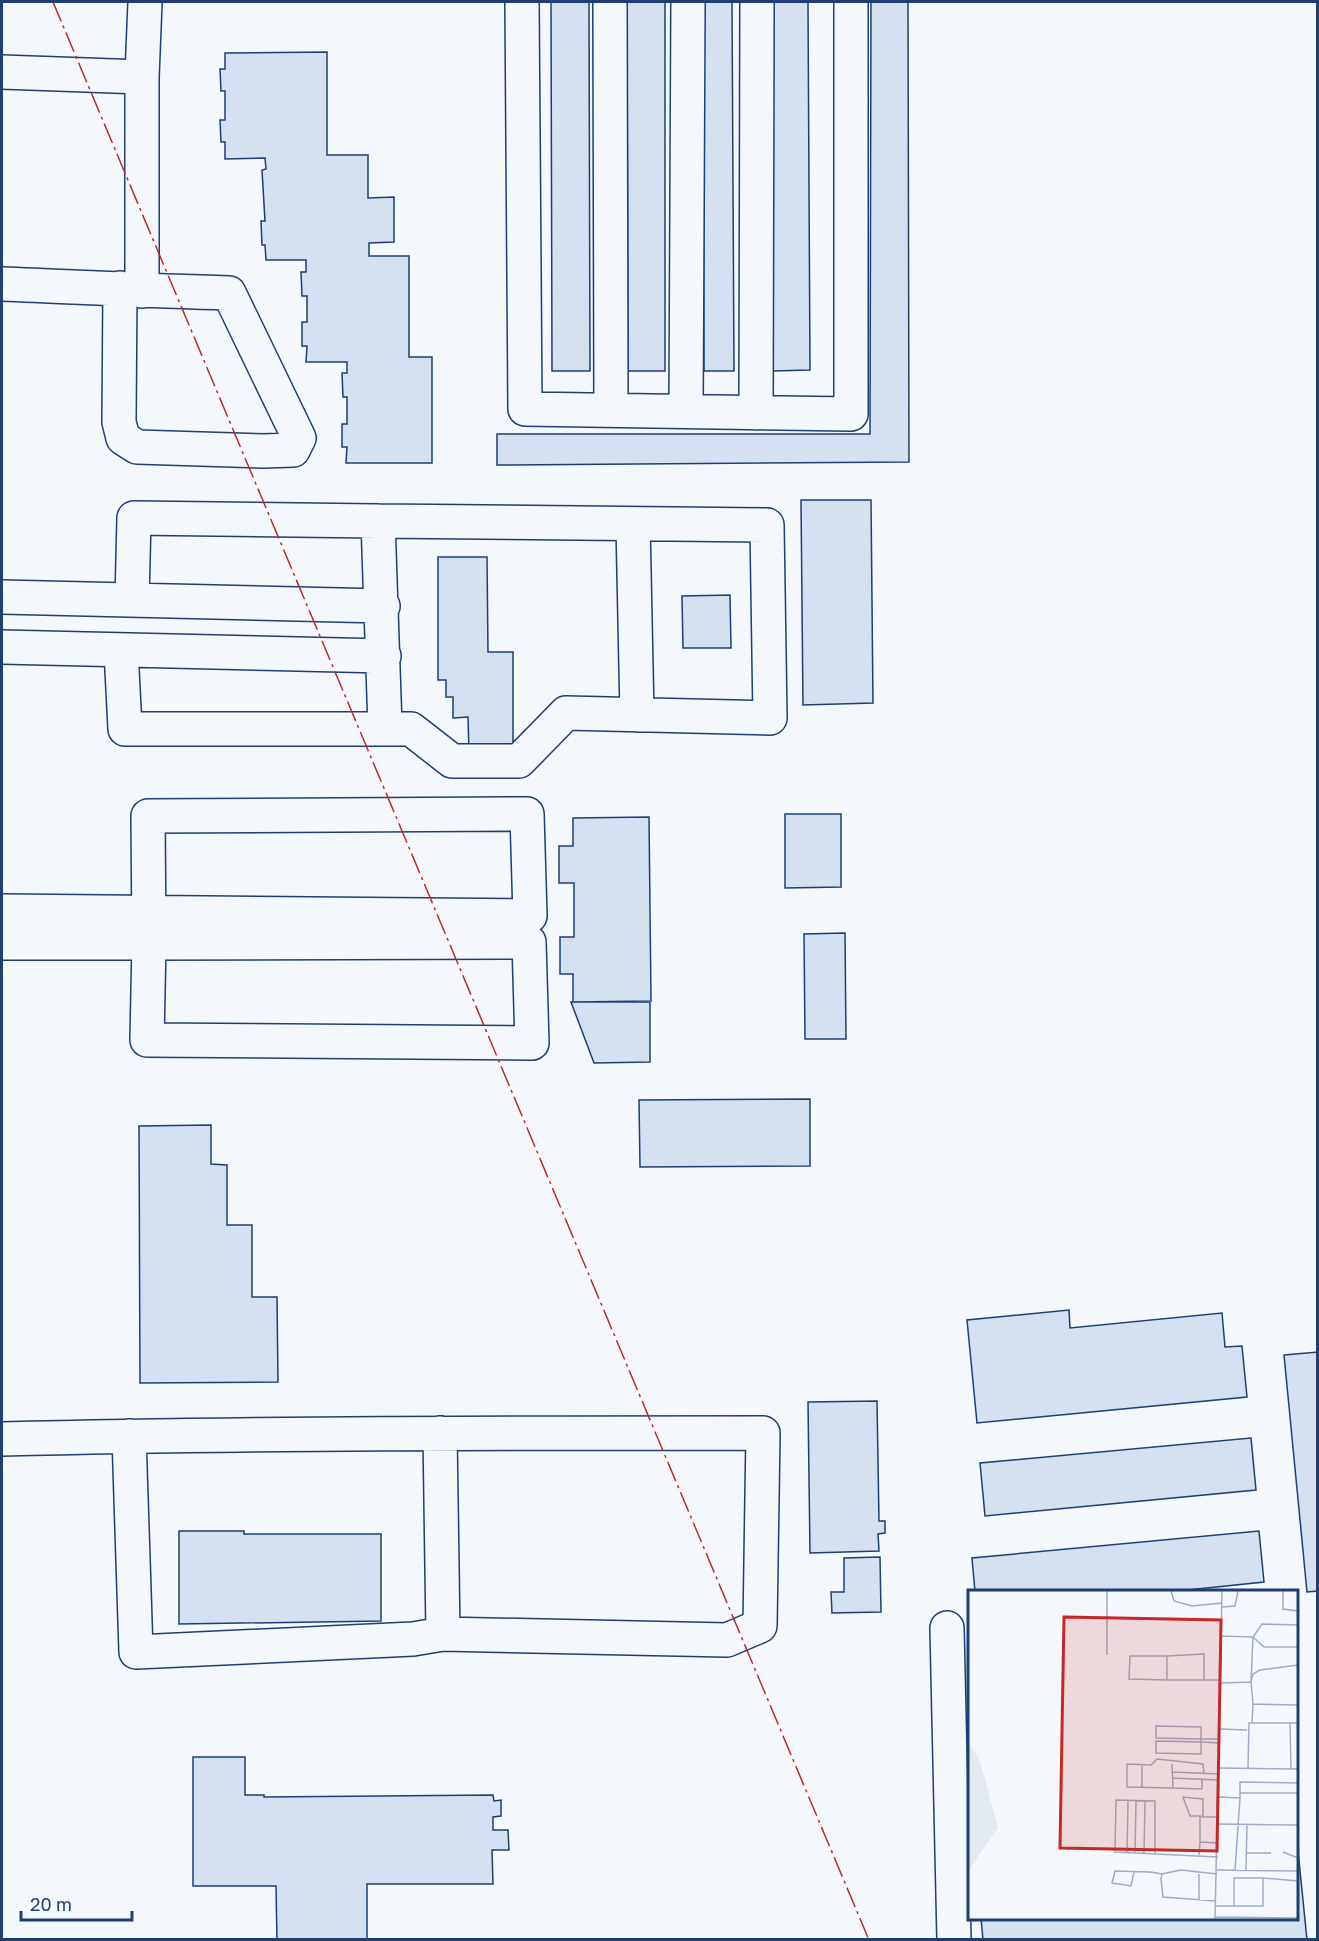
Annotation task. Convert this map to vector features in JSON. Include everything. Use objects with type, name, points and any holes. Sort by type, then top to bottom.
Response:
[{"type":"lane","points":[[2,284],[131,290],[229,293],[299,438],[293,450],[136,447],[123,438],[119,423],[131,290],[145,2]]},
{"type":"lane","points":[[522,2],[525,409],[851,414],[851,2]]},
{"type":"lane","points":[[610,2],[611,410]]},
{"type":"lane","points":[[686,411],[688,2]]},
{"type":"lane","points":[[756,413],[757,2]]},
{"type":"lane","points":[[2,72],[142,78]]},
{"type":"lane","points":[[121,650],[125,729],[385,727],[411,729],[452,761],[519,761],[566,713],[770,718],[767,525],[134,518],[132,600]]},
{"type":"lane","points":[[378,521],[383,606],[385,727]]},
{"type":"lane","points":[[633,524],[637,715]]},
{"type":"lane","points":[[2,597],[383,606]]},
{"type":"lane","points":[[2,646],[384,656]]},
{"type":"lane","points":[[527,814],[529,929],[532,1043],[147,1040],[148,816],[527,814]]},
{"type":"lane","points":[[2,911],[149,928]]},
{"type":"lane","points":[[2,943],[149,928],[529,929]]},
{"type":"lane","points":[[2,1439],[129,1436],[440,1433],[763,1433],[760,1626],[727,1640],[443,1634],[413,1640],[136,1652],[129,1436]]},
{"type":"lane","points":[[440,1433],[443,1634]]},
{"type":"lane","points":[[947,1628],[954,1940]]},
{"type":"building","points":[[551,2],[589,2],[590,371],[552,371]]},
{"type":"building","points":[[627,2],[665,2],[665,371],[628,371]]},
{"type":"building","points":[[703,2],[732,2],[734,371],[704,371]]},
{"type":"building","points":[[771,2],[808,2],[810,370],[772,371]]},
{"type":"building","points":[[871,2],[908,2],[909,462],[497,465],[497,434],[870,434]]},
{"type":"building","points":[[327,52],[327,155],[368,155],[368,198],[394,197],[394,242],[369,243],[369,256],[409,256],[409,357],[432,357],[432,463],[346,463],[347,447],[342,447],[342,424],[347,424],[347,397],[343,397],[342,373],[347,373],[347,362],[306,362],[307,346],[302,346],[302,322],[307,322],[307,296],[302,296],[301,272],[306,272],[306,260],[266,260],[265,245],[262,245],[261,221],[265,221],[262,170],[266,169],[265,158],[225,159],[225,142],[221,142],[220,120],[225,120],[225,91],[221,91],[220,69],[225,69],[225,53]]},
{"type":"building","points":[[801,500],[871,500],[873,703],[803,705]]},
{"type":"building","points":[[438,557],[487,557],[488,652],[513,652],[513,753],[469,754],[468,717],[453,718],[453,697],[446,697],[446,680],[438,680]]},
{"type":"building","points":[[730,595],[731,648],[683,648],[682,596]]},
{"type":"building","points":[[785,814],[841,814],[841,887],[785,888]]},
{"type":"building","points":[[649,817],[651,1001],[573,1002],[573,974],[560,974],[560,937],[574,937],[574,883],[559,883],[559,846],[573,846],[573,818]]},
{"type":"building","points":[[845,933],[846,1039],[805,1039],[804,934]]},
{"type":"building","points":[[571,1002],[650,1002],[650,1062],[594,1063]]},
{"type":"building","points":[[810,1099],[810,1166],[640,1167],[639,1100]]},
{"type":"building","points":[[211,1125],[211,1164],[227,1165],[227,1225],[252,1225],[252,1297],[277,1297],[278,1382],[140,1383],[139,1126]]},
{"type":"building","points":[[1069,1310],[1070,1328],[1222,1313],[1225,1347],[1242,1346],[1247,1397],[977,1423],[967,1320]]},
{"type":"building","points":[[1318,1352],[1318,1591],[1307,1592],[1284,1355]]},
{"type":"building","points":[[877,1401],[879,1521],[885,1521],[885,1533],[878,1534],[879,1551],[810,1553],[808,1402]]},
{"type":"building","points":[[1251,1438],[1256,1490],[985,1516],[980,1463]]},
{"type":"building","points":[[179,1531],[244,1531],[244,1534],[381,1534],[381,1621],[179,1624]]},
{"type":"building","points":[[1259,1531],[1264,1582],[1187,1590],[975,1590],[972,1558]]},
{"type":"building","points":[[880,1557],[881,1612],[832,1613],[831,1592],[844,1592],[844,1558]]},
{"type":"building","points":[[193,1757],[245,1757],[245,1795],[264,1795],[264,1797],[493,1795],[494,1801],[501,1800],[501,1816],[493,1817],[493,1830],[508,1830],[509,1850],[492,1850],[493,1884],[367,1884],[367,1940],[277,1940],[276,1886],[193,1886]]},
{"type":"building","points":[[1298,1851],[1307,1940],[983,1940],[981,1920],[1298,1920]]},
{"type":"power","points":[[53,2],[869,1940]]}]
